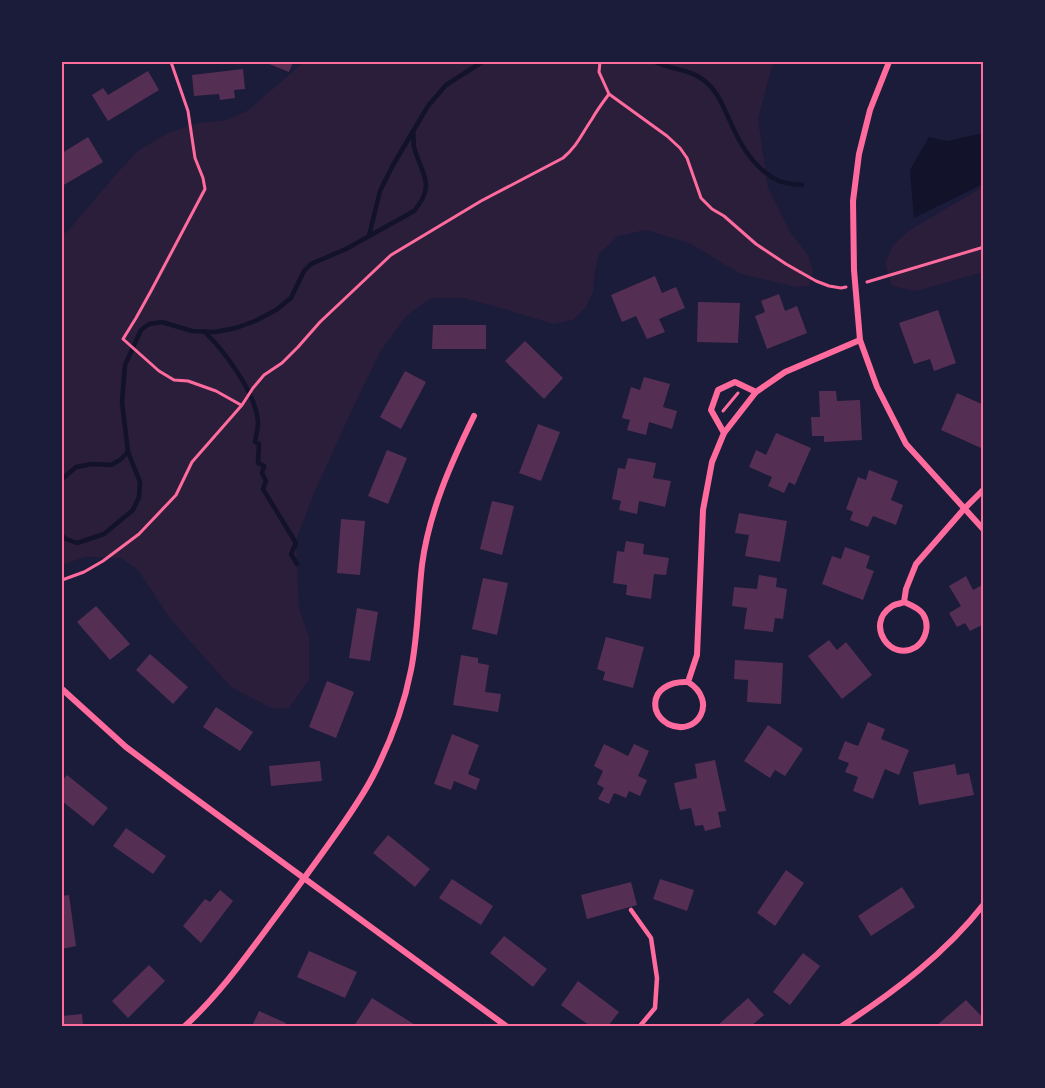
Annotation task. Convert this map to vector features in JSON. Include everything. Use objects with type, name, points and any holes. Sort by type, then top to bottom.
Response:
[{"type":"street","points":[[889,62],[870,110],[859,154],[853,201],[855,286],[860,340],[877,387],[906,444],[984,530]]},
{"type":"street","points":[[688,682],[697,656],[703,510],[712,462],[724,433],[756,392],[785,372],[860,340]]},
{"type":"street","points":[[724,433],[711,410],[718,390],[735,382],[756,392]]},
{"type":"street","points":[[185,1026],[228,982],[350,815],[372,778],[400,713],[413,660],[422,565],[435,507],[453,459],[474,416]]},
{"type":"street","points":[[904,602],[906,589],[916,564],[984,489]]},
{"type":"street","points":[[904,602],[914,606],[923,614],[927,625],[926,636],[917,646],[907,650],[895,649],[885,642],[879,630],[881,617],[891,606],[904,602]]},
{"type":"street","points":[[677,681],[688,682],[697,687],[703,696],[704,709],[697,722],[685,728],[674,727],[663,721],[656,711],[656,698],[664,687],[677,681]]},
{"type":"street","points":[[62,689],[126,747],[506,1026]]},
{"type":"street","points":[[842,1026],[884,998],[917,972],[950,941],[984,903]]},
{"type":"lane","points":[[631,910],[651,938],[657,978],[655,1008],[639,1026]]},
{"type":"path","points":[[171,62],[188,111],[195,158],[205,189],[123,339],[159,371],[174,380],[188,381],[216,391],[242,405]]},
{"type":"path","points":[[600,62],[599,72],[609,94],[668,136],[680,148],[687,158],[701,198],[756,243],[816,281],[841,288],[855,286],[984,247]]},
{"type":"path","points":[[62,580],[84,572],[103,561],[139,534],[176,495],[192,462],[242,405],[264,375],[282,363],[320,322],[391,255],[481,201],[563,158],[578,143],[609,94]]},
{"type":"path","points":[[716,419],[744,386]]},
{"type":"shaded area","points":[[304,62],[773,62],[758,119],[768,188],[790,232],[808,255],[813,271],[809,286],[796,287],[741,274],[689,243],[646,230],[618,236],[599,254],[593,292],[586,307],[573,320],[553,324],[464,298],[432,298],[407,315],[380,352],[316,489],[296,540],[299,608],[309,637],[309,680],[289,708],[271,708],[231,687],[171,620],[138,570],[121,558],[85,557],[62,565],[62,235],[139,150],[170,132],[199,123],[227,120],[247,111]]},
{"type":"shaded area","points":[[983,133],[983,184],[914,218],[910,170],[929,137],[947,141]]},
{"type":"shaded area","points":[[983,187],[983,272],[916,291],[892,286],[885,263],[894,244],[910,230]]},
{"type":"building","points":[[264,62],[293,62],[289,72]]},
{"type":"building","points":[[243,69],[245,89],[234,90],[235,98],[220,100],[219,94],[194,96],[192,75]]},
{"type":"building","points":[[148,71],[159,90],[108,121],[92,95],[103,88],[108,95]]},
{"type":"building","points":[[88,137],[103,162],[62,186],[62,153]]},
{"type":"building","points":[[655,276],[662,293],[676,287],[685,308],[659,319],[665,332],[647,339],[636,316],[622,322],[611,295]]},
{"type":"building","points":[[779,294],[785,311],[797,306],[807,333],[767,349],[755,316],[765,312],[761,301]]},
{"type":"building","points":[[698,302],[740,303],[738,343],[697,342]]},
{"type":"building","points":[[938,310],[956,363],[934,371],[930,359],[914,364],[899,323]]},
{"type":"building","points":[[433,325],[486,325],[486,349],[432,349]]},
{"type":"building","points":[[525,341],[563,378],[544,399],[505,361]]},
{"type":"building","points":[[405,371],[426,382],[401,429],[380,417]]},
{"type":"building","points":[[644,377],[670,384],[663,407],[677,411],[672,429],[649,422],[646,435],[627,430],[630,420],[622,418],[631,387],[640,390]]},
{"type":"building","points":[[819,391],[836,391],[837,401],[860,400],[862,440],[824,442],[824,436],[812,436],[811,417],[820,417]]},
{"type":"building","points":[[957,393],[984,405],[984,443],[981,448],[941,430]]},
{"type":"building","points":[[538,424],[560,432],[541,481],[519,473]]},
{"type":"building","points":[[776,433],[811,448],[795,485],[789,482],[784,493],[768,486],[772,477],[749,467],[756,450],[766,455]]},
{"type":"building","points":[[387,450],[407,458],[388,504],[368,496]]},
{"type":"building","points":[[628,458],[656,463],[653,478],[671,481],[665,507],[639,501],[637,514],[619,510],[621,501],[612,499],[618,468],[625,469]]},
{"type":"building","points":[[869,470],[898,481],[891,500],[903,505],[896,525],[873,516],[868,527],[850,520],[853,512],[846,509],[858,477],[866,480]]},
{"type":"building","points":[[492,501],[514,506],[502,555],[480,549]]},
{"type":"building","points":[[739,513],[787,521],[780,562],[745,556],[749,535],[735,533]]},
{"type":"building","points":[[341,519],[365,521],[360,575],[337,573]]},
{"type":"building","points":[[626,541],[644,544],[643,554],[669,558],[666,575],[654,574],[651,599],[626,595],[627,585],[613,583],[617,551],[624,552]]},
{"type":"building","points":[[845,547],[870,556],[866,568],[874,571],[863,600],[822,584],[832,556],[841,559]]},
{"type":"building","points":[[759,575],[777,578],[776,587],[787,589],[783,619],[775,618],[773,632],[744,629],[747,608],[732,606],[734,587],[757,589]]},
{"type":"building","points":[[966,576],[973,590],[984,584],[984,624],[970,631],[965,623],[957,627],[949,613],[961,606],[949,586]]},
{"type":"building","points":[[483,578],[508,583],[497,635],[472,629]]},
{"type":"building","points":[[96,606],[130,644],[110,660],[77,622]]},
{"type":"building","points":[[357,608],[378,612],[370,661],[349,658]]},
{"type":"building","points":[[606,637],[644,647],[633,688],[603,680],[605,672],[597,669]]},
{"type":"building","points":[[829,640],[837,650],[846,642],[872,675],[842,699],[808,656]]},
{"type":"building","points":[[150,654],[188,687],[173,704],[136,670]]},
{"type":"building","points":[[461,655],[478,658],[478,663],[489,665],[485,692],[501,694],[498,712],[453,705]]},
{"type":"building","points":[[735,660],[783,663],[781,704],[747,702],[748,680],[734,679]]},
{"type":"building","points":[[327,681],[354,692],[336,738],[309,727]]},
{"type":"building","points":[[216,707],[253,732],[240,751],[203,727]]},
{"type":"building","points":[[868,722],[885,729],[881,739],[909,750],[899,775],[885,769],[873,799],[853,791],[858,777],[845,772],[849,763],[838,759],[845,741],[858,746]]},
{"type":"building","points":[[768,725],[803,749],[785,776],[775,770],[770,778],[744,761]]},
{"type":"building","points":[[452,734],[479,745],[468,774],[480,779],[476,790],[454,781],[451,790],[434,784]]},
{"type":"building","points":[[604,744],[628,756],[634,744],[649,751],[638,776],[647,780],[640,796],[629,791],[626,798],[614,793],[609,804],[598,799],[604,788],[597,784],[603,771],[594,766]]},
{"type":"building","points":[[715,760],[726,811],[718,812],[721,827],[705,831],[703,825],[695,826],[691,808],[680,810],[674,783],[697,778],[695,764]]},
{"type":"building","points":[[320,761],[322,781],[271,786],[269,766]]},
{"type":"building","points":[[955,764],[957,775],[969,773],[974,795],[919,805],[913,772]]},
{"type":"building","points":[[67,775],[108,808],[93,826],[62,801],[62,781]]},
{"type":"building","points":[[126,828],[166,856],[153,874],[113,846]]},
{"type":"building","points":[[388,835],[430,869],[415,887],[373,853]]},
{"type":"building","points":[[786,870],[804,883],[775,926],[757,913]]},
{"type":"building","points":[[452,879],[493,906],[481,925],[439,898]]},
{"type":"building","points":[[660,879],[694,890],[687,911],[653,899]]},
{"type":"building","points":[[631,882],[637,905],[587,919],[581,895]]},
{"type":"building","points":[[902,887],[915,907],[871,936],[858,916]]},
{"type":"building","points":[[220,890],[233,901],[201,943],[183,926],[205,899],[210,902]]},
{"type":"building","points":[[69,895],[76,946],[62,949],[62,896]]},
{"type":"building","points":[[504,936],[547,969],[533,987],[490,953]]},
{"type":"building","points":[[309,951],[357,972],[345,998],[297,977]]},
{"type":"building","points":[[803,953],[820,966],[790,1005],[773,992]]},
{"type":"building","points":[[149,965],[165,981],[128,1018],[112,1001]]},
{"type":"building","points":[[578,981],[619,1012],[608,1026],[590,1026],[561,1005]]},
{"type":"building","points":[[372,998],[417,1026],[354,1026]]},
{"type":"building","points":[[748,998],[764,1015],[751,1026],[717,1026]]},
{"type":"building","points":[[966,1000],[984,1021],[978,1026],[936,1026]]},
{"type":"building","points":[[259,1011],[286,1023],[284,1026],[252,1026]]},
{"type":"building","points":[[82,1014],[83,1026],[62,1026],[62,1016]]},
{"type":"waterway","points":[[369,236],[380,191],[428,106],[446,85],[482,62]]},
{"type":"waterway","points":[[655,62],[688,72],[706,82],[717,95],[738,139],[756,164],[779,181],[802,185]]},
{"type":"waterway","points":[[62,536],[77,543],[104,534],[133,510],[139,497],[140,482],[128,452],[122,402],[125,365],[141,330],[149,324],[162,322],[192,331],[215,332],[255,321],[276,310],[291,298],[304,271],[311,264],[346,249],[414,211],[421,202],[426,186],[414,147],[413,132]]},
{"type":"waterway","points":[[205,332],[230,362],[252,399],[258,422],[255,442],[259,444],[258,463],[264,466],[262,473],[266,481],[263,489],[296,543],[291,554],[297,564]]},
{"type":"waterway","points":[[62,479],[76,467],[92,464],[111,465],[128,452]]}]
